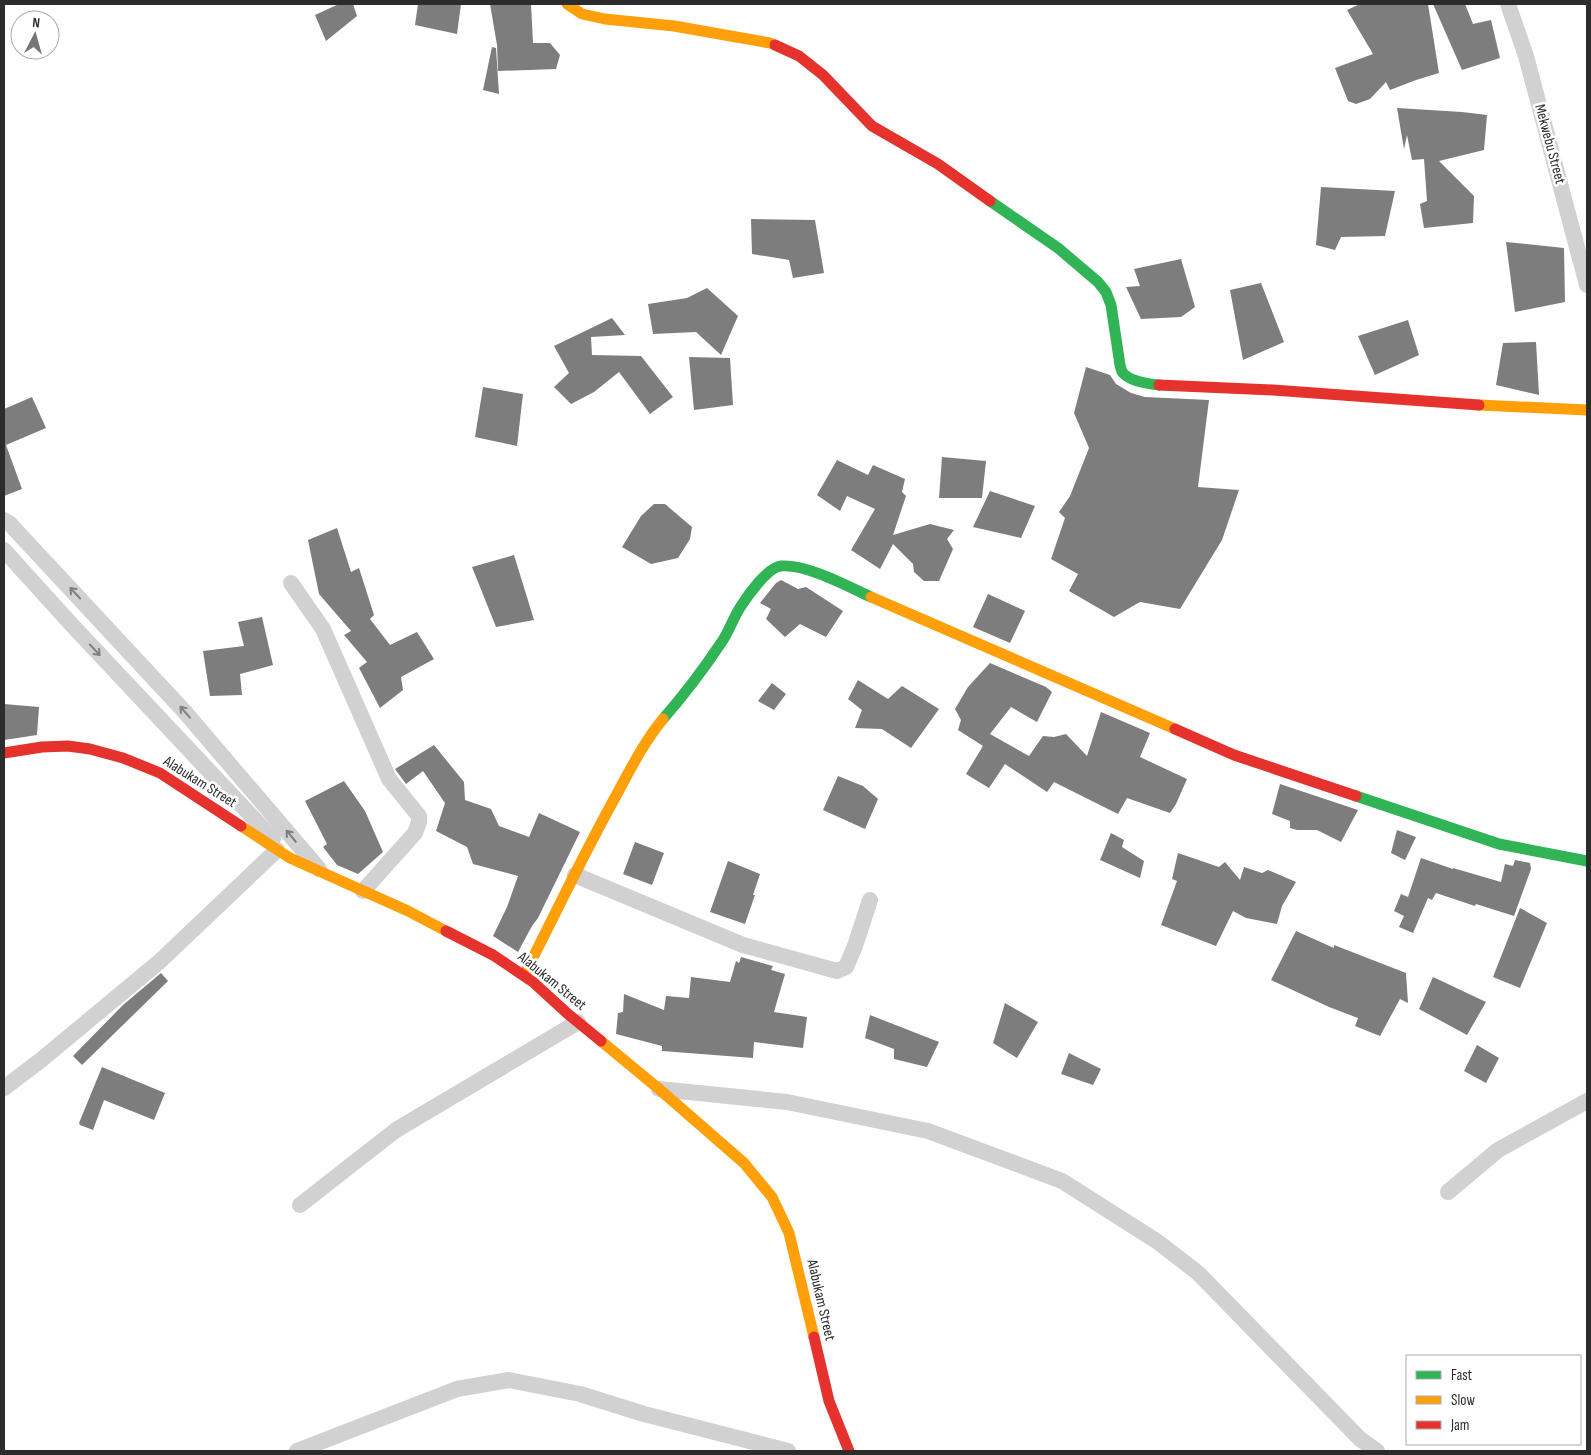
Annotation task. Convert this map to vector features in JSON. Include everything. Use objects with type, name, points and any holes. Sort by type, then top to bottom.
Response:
[{"type":"street","points":[[567,4],[582,14],[605,19],[674,26],[770,43],[799,56],[823,75],[872,126],[938,164],[1058,248],[1098,282],[1106,292],[1111,305],[1120,365],[1123,373],[1134,380],[1149,384],[1273,390],[1455,404],[1587,410]]},
{"type":"street","name":"Mekwebu Street","points":[[1508,4],[1526,56],[1587,285]]},
{"type":"street","points":[[4,520],[184,711],[322,873]]},
{"type":"street","points":[[4,550],[283,854],[159,962],[41,1060],[4,1088]]},
{"type":"street","points":[[524,975],[576,876],[590,842],[650,735],[689,688],[724,641],[741,606],[768,573],[779,566],[814,572],[860,591],[1234,755],[1499,844],[1587,861]]},
{"type":"street","points":[[291,583],[322,628],[389,779],[419,816],[420,822],[415,833],[363,891]]},
{"type":"street","name":"Alabukam Street","points":[[4,752],[68,746],[90,749],[123,758],[160,773],[283,854],[408,911],[493,954],[524,975],[659,1088],[744,1163],[772,1197],[789,1233],[829,1401],[849,1451]]},
{"type":"street","points":[[576,876],[743,945],[837,971],[846,967],[870,900]]},
{"type":"street","points":[[300,1205],[396,1130],[578,1022]]},
{"type":"street","points":[[659,1088],[787,1102],[928,1131],[1062,1181],[1158,1242],[1198,1273],[1360,1439],[1377,1451]]},
{"type":"street","points":[[1448,1192],[1498,1150],[1587,1101]]},
{"type":"street","points":[[297,1451],[457,1388],[509,1380],[580,1394],[644,1414],[788,1451]]},
{"type":"building","points":[[339,4],[353,4],[357,16],[326,41],[315,15]]},
{"type":"building","points":[[418,4],[461,4],[457,34],[415,25]]},
{"type":"building","points":[[490,4],[531,4],[533,43],[550,43],[560,55],[556,69],[498,71],[497,45]]},
{"type":"building","points":[[1360,4],[1428,4],[1439,73],[1390,90],[1386,82],[1370,99],[1356,104],[1348,101],[1335,68],[1373,54],[1347,10]]},
{"type":"building","points":[[1433,4],[1465,4],[1473,24],[1491,20],[1500,58],[1462,70]]},
{"type":"building","points":[[492,47],[496,48],[499,94],[483,90]]},
{"type":"building","points":[[1397,108],[1487,115],[1484,150],[1439,161],[1474,196],[1473,223],[1424,228],[1420,204],[1427,201],[1424,159],[1412,160],[1407,135],[1404,149]]},
{"type":"building","points":[[1321,187],[1395,191],[1385,236],[1341,237],[1335,250],[1316,245]]},
{"type":"building","points":[[751,219],[815,220],[824,273],[793,278],[789,260],[752,254]]},
{"type":"building","points":[[1506,242],[1564,248],[1565,302],[1515,312]]},
{"type":"building","points":[[1181,259],[1195,307],[1181,317],[1141,319],[1126,287],[1140,286],[1134,269]]},
{"type":"building","points":[[1261,283],[1284,342],[1243,360],[1230,290]]},
{"type":"building","points":[[707,288],[738,316],[721,355],[696,332],[653,334],[648,304],[687,298]]},
{"type":"building","points":[[612,318],[625,335],[591,337],[592,355],[641,356],[673,397],[650,414],[619,372],[594,392],[571,404],[554,387],[569,373],[554,346]]},
{"type":"building","points":[[1408,320],[1419,355],[1375,375],[1358,336]]},
{"type":"building","points":[[1536,342],[1539,395],[1496,385],[1503,343]]},
{"type":"building","points":[[689,357],[730,358],[733,405],[694,410]]},
{"type":"building","points":[[1086,367],[1110,375],[1116,384],[1131,393],[1145,397],[1209,400],[1198,487],[1239,490],[1222,540],[1180,609],[1140,602],[1114,617],[1069,591],[1078,574],[1051,559],[1065,518],[1059,512],[1070,496],[1089,448],[1074,413]]},
{"type":"building","points":[[483,387],[523,394],[517,446],[475,437]]},
{"type":"building","points":[[32,397],[46,428],[6,445],[22,489],[4,496],[4,409]]},
{"type":"building","points":[[942,457],[986,461],[982,498],[939,498]]},
{"type":"building","points":[[837,460],[868,475],[873,465],[905,479],[902,492],[906,496],[893,535],[930,524],[954,530],[947,539],[953,549],[939,581],[924,581],[914,572],[913,564],[893,544],[880,569],[851,550],[875,509],[847,496],[840,511],[817,495]]},
{"type":"building","points":[[990,491],[1035,506],[1021,538],[973,527]]},
{"type":"building","points":[[654,504],[665,504],[692,527],[690,539],[678,558],[651,564],[622,547],[641,516]]},
{"type":"building","points":[[337,528],[351,572],[359,568],[374,615],[370,619],[390,645],[417,632],[434,659],[401,677],[403,690],[380,708],[359,668],[367,662],[344,635],[351,631],[319,594],[308,540]]},
{"type":"building","points":[[514,555],[534,620],[496,627],[472,567]]},
{"type":"building","points":[[781,580],[798,589],[806,587],[843,611],[826,637],[800,624],[785,637],[766,619],[771,609],[760,603],[776,583]]},
{"type":"building","points":[[988,594],[1025,611],[1010,643],[973,627]]},
{"type":"building","points":[[262,617],[273,665],[240,674],[242,695],[210,696],[203,651],[244,646],[238,622]]},
{"type":"building","points":[[990,663],[1046,687],[1052,692],[1037,722],[1011,707],[990,734],[1029,756],[1043,736],[1054,737],[1066,734],[1087,756],[1101,712],[1150,733],[1140,757],[1187,779],[1170,813],[1127,798],[1118,814],[1054,782],[1047,792],[1005,764],[989,788],[966,774],[983,746],[958,730],[961,720],[955,709],[968,687]]},
{"type":"building","points":[[858,680],[888,699],[902,686],[939,709],[911,748],[882,729],[855,728],[862,710],[848,699]]},
{"type":"building","points":[[772,683],[786,694],[774,710],[758,701]]},
{"type":"building","points":[[4,704],[39,707],[37,735],[4,740]]},
{"type":"building","points":[[434,745],[464,782],[465,800],[491,809],[499,826],[529,837],[539,813],[580,832],[538,918],[518,952],[493,936],[507,907],[518,876],[473,864],[467,847],[436,831],[445,803],[423,771],[406,784],[395,769]]},
{"type":"building","points":[[838,776],[863,786],[878,799],[865,829],[823,810]]},
{"type":"building","points":[[344,781],[365,811],[383,852],[358,874],[337,865],[323,847],[327,844],[305,801]]},
{"type":"building","points":[[1280,784],[1358,810],[1341,842],[1317,830],[1290,828],[1290,821],[1272,814]]},
{"type":"building","points":[[1397,830],[1416,837],[1405,860],[1391,853]]},
{"type":"building","points":[[1111,833],[1124,840],[1122,847],[1144,861],[1140,878],[1100,860]]},
{"type":"building","points":[[635,842],[664,853],[652,885],[623,874]]},
{"type":"building","points":[[1178,853],[1219,867],[1225,862],[1240,880],[1244,867],[1262,873],[1268,870],[1296,882],[1282,906],[1277,924],[1246,918],[1233,911],[1216,946],[1161,925],[1177,881],[1172,879]]},
{"type":"building","points":[[1421,858],[1501,882],[1505,864],[1513,866],[1515,860],[1530,863],[1531,869],[1514,916],[1436,893],[1432,900],[1428,898],[1413,933],[1399,927],[1404,916],[1394,911],[1401,894],[1408,897]]},
{"type":"building","points":[[728,861],[760,874],[745,924],[710,912]]},
{"type":"building","points":[[1520,908],[1547,923],[1520,988],[1493,977]]},
{"type":"building","points":[[1296,931],[1334,948],[1334,945],[1406,973],[1408,1003],[1400,999],[1380,1036],[1355,1026],[1358,1018],[1329,1007],[1271,980]]},
{"type":"building","points":[[741,957],[773,966],[771,970],[785,974],[774,1012],[807,1017],[803,1048],[754,1042],[753,1058],[662,1051],[662,1046],[616,1034],[618,1013],[623,1012],[624,994],[664,1010],[666,996],[689,998],[691,977],[730,982],[736,961],[739,963]]},
{"type":"building","points":[[161,973],[168,981],[82,1065],[73,1056],[123,1005]]},
{"type":"building","points":[[1433,977],[1486,1002],[1467,1035],[1419,1009]]},
{"type":"building","points":[[1005,1003],[1038,1022],[1017,1058],[993,1043]]},
{"type":"building","points":[[870,1015],[939,1042],[927,1067],[894,1059],[894,1049],[865,1038]]},
{"type":"building","points":[[1477,1045],[1499,1058],[1486,1083],[1464,1071]]},
{"type":"building","points":[[1069,1053],[1101,1069],[1093,1085],[1061,1074]]},
{"type":"building","points":[[102,1067],[165,1093],[154,1120],[104,1100],[93,1130],[80,1125],[79,1123]]},
{"type":"traffic: fast","points":[[990,201],[1058,248],[1098,282],[1106,292],[1111,305],[1122,372],[1135,380],[1159,385]]},
{"type":"traffic: fast","points":[[663,719],[686,692],[724,639],[748,595],[770,571],[781,566],[803,568],[871,597]]},
{"type":"traffic: fast","points":[[1356,796],[1499,844],[1587,861]]},
{"type":"traffic: slow","points":[[567,4],[582,14],[605,19],[674,26],[775,45]]},
{"type":"traffic: slow","points":[[1479,405],[1587,410]]},
{"type":"traffic: slow","points":[[871,597],[1175,729]]},
{"type":"traffic: slow","points":[[524,975],[627,775],[663,719]]},
{"type":"traffic: slow","points":[[241,826],[290,858],[408,911],[446,931]]},
{"type":"traffic: slow","points":[[601,1041],[744,1163],[772,1197],[789,1233],[814,1337]]},
{"type":"traffic: jam","points":[[775,45],[799,56],[823,75],[872,126],[938,164],[990,201]]},
{"type":"traffic: jam","points":[[1159,385],[1273,390],[1479,405]]},
{"type":"traffic: jam","points":[[1175,729],[1234,755],[1356,796]]},
{"type":"traffic: jam","points":[[4,753],[42,747],[68,746],[90,749],[123,758],[160,773],[241,826]]},
{"type":"traffic: jam","points":[[446,931],[493,955],[533,982],[601,1041]]},
{"type":"traffic: jam","points":[[814,1337],[829,1401],[849,1451]]}]
